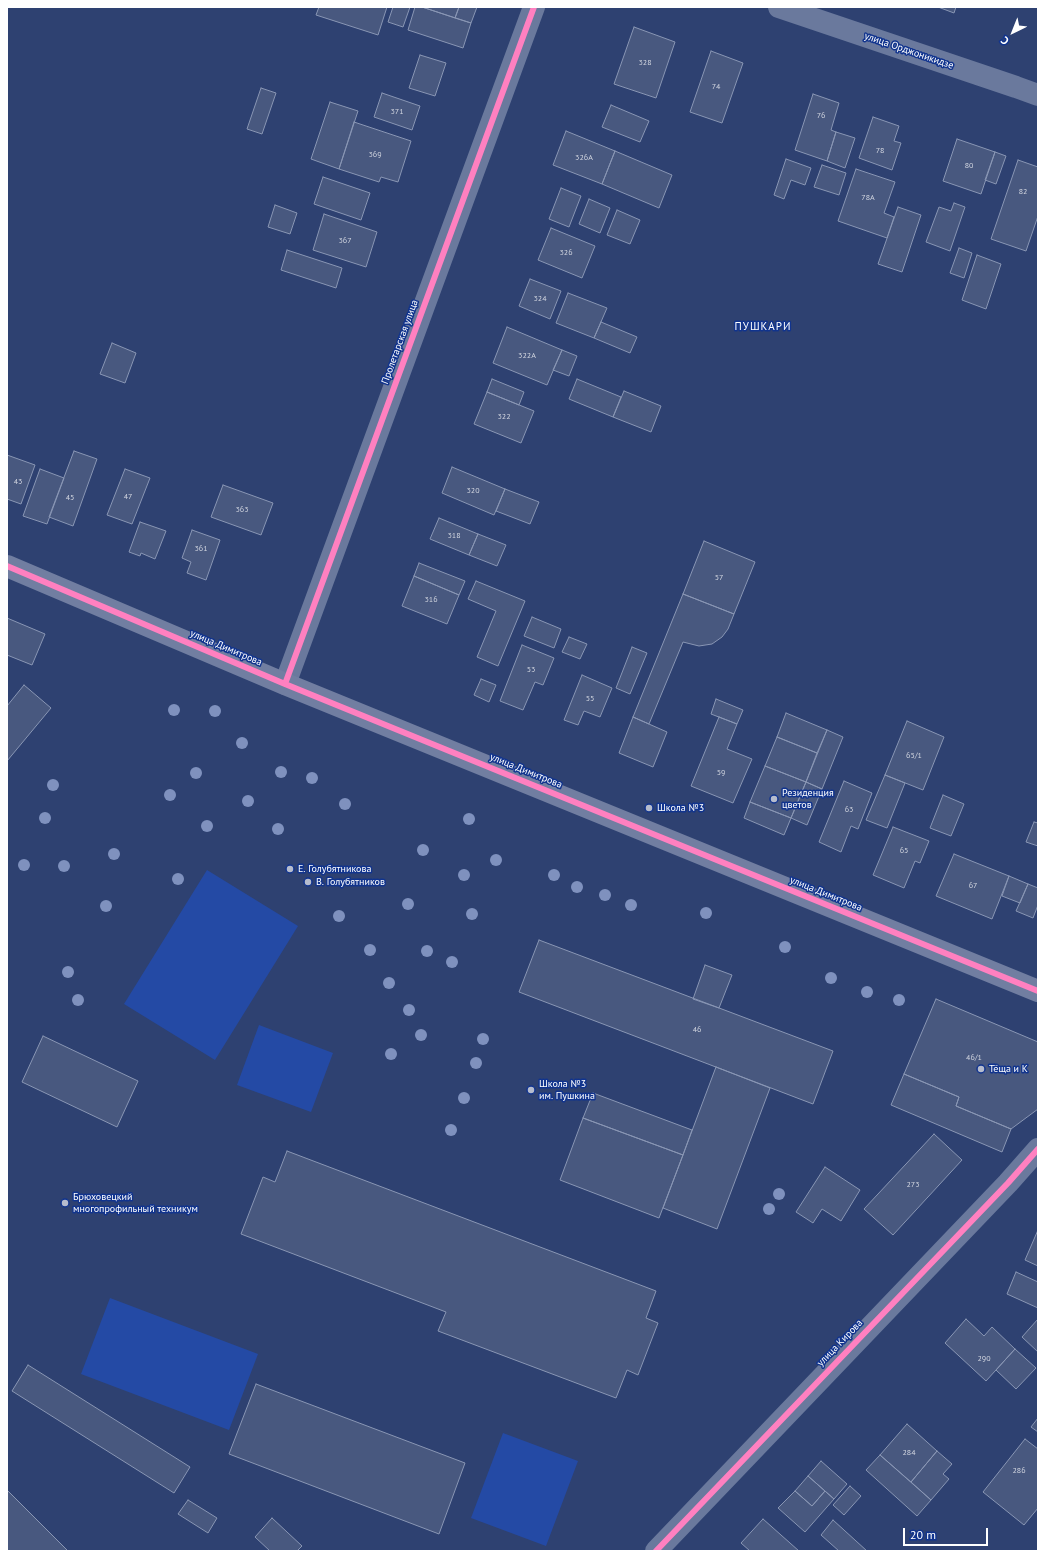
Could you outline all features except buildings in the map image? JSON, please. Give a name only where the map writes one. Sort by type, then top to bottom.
[{"type":"street","name":"Пролетарская улица","points":[[285,684],[534,7]]},
{"type":"street","name":"улица Орджоникидзе","points":[[779,7],[1016,87],[1038,96]]},
{"type":"street","name":"улица Димитрова","points":[[7,566],[285,684],[1038,991]]},
{"type":"street","name":"улица Кирова","points":[[656,1551],[1002,1189],[1038,1149]]},
{"type":"shaded area","points":[[207,870],[298,926],[215,1060],[124,1004]]},
{"type":"shaded area","points":[[259,1025],[333,1053],[311,1112],[237,1085]]},
{"type":"shaded area","points":[[110,1298],[258,1354],[229,1430],[81,1374]]},
{"type":"shaded area","points":[[503,1433],[578,1461],[546,1546],[471,1518]]},
{"type":"cycle path","points":[[285,684],[534,7]]},
{"type":"cycle path","points":[[7,566],[285,684],[1038,991]]},
{"type":"cycle path","points":[[656,1551],[1008,1183],[1038,1149]]},
{"type":"place","name":"Резиденция цветов","points":[[774,799]]},
{"type":"place","name":"Школа №3","points":[[649,808]]},
{"type":"place","name":"Е. Голубятникова","points":[[290,869]]},
{"type":"place","name":"В. Голубятников","points":[[308,882]]},
{"type":"place","name":"Тёща и К","points":[[981,1069]]},
{"type":"place","name":"Школа №3 им. Пушкина","points":[[531,1090]]},
{"type":"place","name":"Брюховецкий многопрофильный техникум","points":[[65,1203]]},
{"type":"district","name":"ПУШКАРИ","points":[[763,327]]}]
